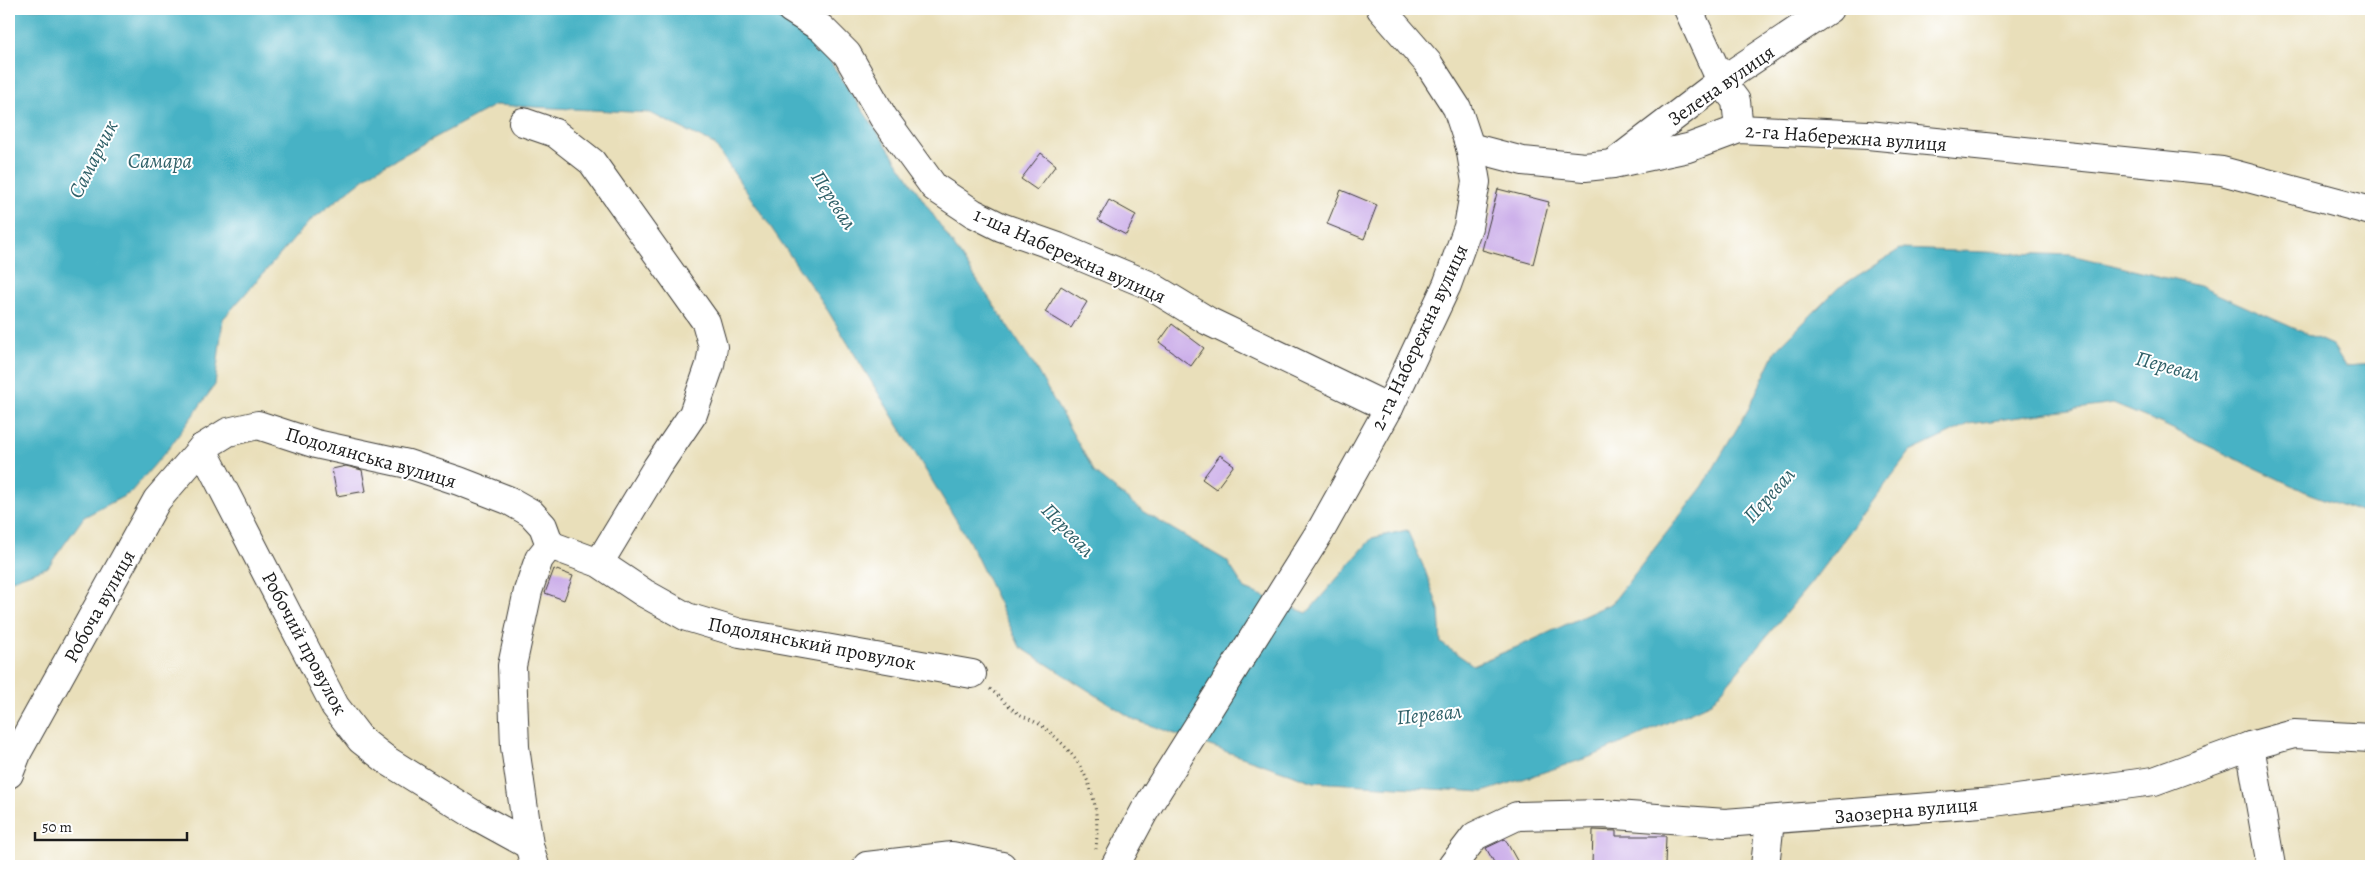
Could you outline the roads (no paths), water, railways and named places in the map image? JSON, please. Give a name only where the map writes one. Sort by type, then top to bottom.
[{"type":"street","name":"1-ша Набережна вулиця","points":[[791,9],[821,28],[847,54],[883,117],[934,187],[973,213],[1001,227],[1058,247],[1149,286],[1208,322],[1389,408]]},
{"type":"street","points":[[1381,9],[1428,63],[1457,108],[1470,146]]},
{"type":"street","points":[[1688,9],[1722,81],[1736,101],[1738,129]]},
{"type":"street","name":"Зелена вулиця","points":[[1613,164],[1722,81],[1829,9]]},
{"type":"street","points":[[523,122],[555,134],[592,162],[706,322],[712,347],[710,365],[693,414],[599,563]]},
{"type":"street","name":"2-га Набережна вулиця","points":[[1106,860],[1144,812],[1321,530],[1389,408],[1447,285],[1468,227],[1476,182],[1470,146],[1523,161],[1585,167],[1613,164],[1688,148],[1738,129],[1868,135],[2222,170],[2371,211]]},
{"type":"street","name":"Подолянська вулиця","points":[[202,448],[228,432],[258,425],[316,444],[408,464],[508,500],[532,513],[543,526],[550,545]]},
{"type":"street","name":"Робоча вулиця","points":[[9,774],[18,751],[157,500],[202,448]]},
{"type":"street","name":"Робочий провулок","points":[[202,448],[335,706],[361,740],[532,856]]},
{"type":"street","points":[[532,856],[515,747],[512,666],[528,591],[539,558],[550,545]]},
{"type":"street","name":"Подолянський провулок","points":[[550,545],[599,563],[644,593],[686,616],[740,633],[972,674]]},
{"type":"street","name":"Заозерна вулиця","points":[[1452,866],[1474,836],[1517,816],[1602,814],[1725,824],[1994,802],[2154,781],[2250,746],[2294,734],[2371,738]]},
{"type":"street","points":[[2250,746],[2271,866]]},
{"type":"street","points":[[1765,866],[1770,821]]},
{"type":"street","points":[[867,866],[952,856],[1002,866]]},
{"type":"water","name":"Самара","points":[[9,9],[773,9],[829,60],[1034,365],[1095,473],[1142,511],[1227,561],[1245,589],[1307,613],[1372,538],[1407,530],[1425,570],[1439,610],[1441,643],[1473,665],[1524,644],[1612,603],[1703,486],[1749,408],[1776,350],[1838,288],[1900,249],[2071,255],[2199,286],[2332,345],[2345,366],[2371,364],[2371,516],[2310,494],[2162,424],[2113,404],[1969,424],[1910,452],[1811,583],[1711,703],[1593,756],[1483,792],[1314,782],[1135,720],[1020,647],[969,541],[828,311],[714,144],[650,113],[495,105],[374,171],[309,222],[223,319],[215,385],[169,448],[130,493],[84,517],[48,567],[9,581]]},
{"type":"water label","name":"Самарчик","points":[[93,159]]},
{"type":"water label","name":"Перевал","points":[[834,200]]},
{"type":"water label","name":"Перевал","points":[[2168,366]]},
{"type":"water label","name":"Перевал","points":[[1769,495]]},
{"type":"water label","name":"Перевал","points":[[1068,530]]},
{"type":"water label","name":"Перевал","points":[[1429,714]]}]
